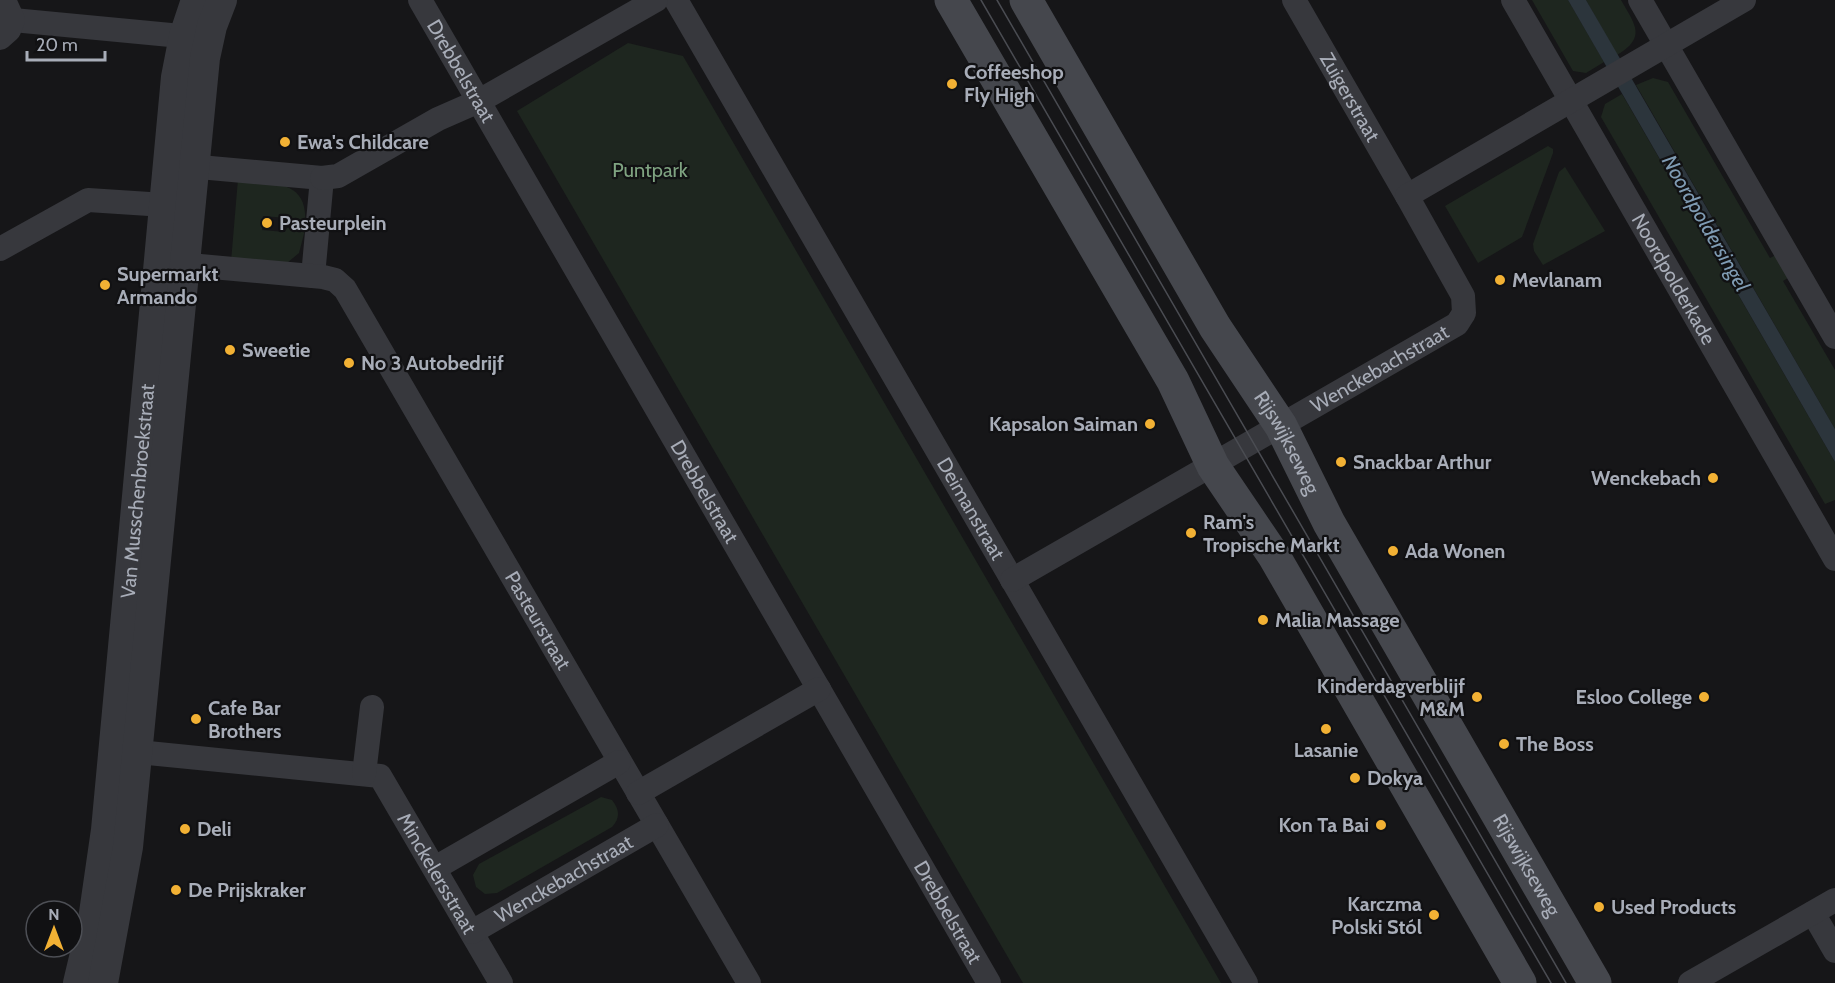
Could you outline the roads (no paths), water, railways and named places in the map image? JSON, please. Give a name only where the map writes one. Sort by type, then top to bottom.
[{"type":"main road","points":[[951,0],[1173,381],[1213,466],[1274,556],[1520,983]]},
{"type":"main road","name":"Rijswijkseweg","points":[[1026,0],[1215,327],[1281,426],[1329,523],[1595,983]]},
{"type":"street","name":"Van Musschenbroekstraat","points":[[196,0],[196,38]]},
{"type":"street","name":"Van Musschenbroekstraat","points":[[78,983],[95,910],[106,830],[172,264],[181,166],[176,77],[196,38],[222,0]]},
{"type":"street","name":"Drebbelstraat","points":[[420,0],[989,983]]},
{"type":"street","points":[[181,166],[322,178],[338,176],[438,119],[479,101],[656,0]]},
{"type":"street","name":"Deimanstraat","points":[[676,0],[1246,983]]},
{"type":"street","name":"Zuigerstraat","points":[[1294,0],[1407,196]]},
{"type":"street","name":"Noordpolderkade","points":[[1513,0],[1835,559]]},
{"type":"street","points":[[1640,0],[1835,337]]},
{"type":"street","points":[[1407,196],[1744,0]]},
{"type":"street","points":[[6,19],[196,38]]},
{"type":"street","points":[[172,264],[313,276],[322,178]]},
{"type":"street","name":"Wenckebachstraat","points":[[1012,580],[1457,324],[1464,316],[1465,304],[1459,286],[1407,196]]},
{"type":"street","points":[[0,249],[85,201],[98,199],[178,206]]},
{"type":"street","name":"Van Musschenbroekstraat","points":[[103,983],[126,862],[152,753],[172,264]]},
{"type":"street","name":"Pasteurstraat","points":[[313,276],[335,280],[352,298],[749,983]]},
{"type":"street","points":[[638,793],[819,689]]},
{"type":"street","points":[[364,774],[372,707]]},
{"type":"street","name":"Minckelersstraat","points":[[152,753],[380,776],[501,983]]},
{"type":"street","points":[[435,868],[619,762]]},
{"type":"street","name":"Wenckebachstraat","points":[[472,932],[657,825]]},
{"type":"street","points":[[1690,983],[1835,900]]},
{"type":"street","points":[[1813,913],[1835,951]]},
{"type":"water","name":"Noordpoldersingel","points":[[1568,0],[1586,0],[1835,429],[1835,462]]},
{"type":"tram line","points":[[981,0],[1551,983]]},
{"type":"tram line","points":[[997,0],[1566,983]]},
{"type":"place","name":"Coffeeshop Fly High","points":[[952,84]]},
{"type":"place","name":"Ewa's Childcare","points":[[285,142]]},
{"type":"place","name":"Pasteurplein","points":[[267,223]]},
{"type":"place","name":"Mevlanam","points":[[1500,280]]},
{"type":"place","name":"Supermarkt Armando","points":[[105,285]]},
{"type":"place","name":"Sweetie","points":[[230,350]]},
{"type":"place","name":"No 3 Autobedrijf","points":[[349,363]]},
{"type":"place","name":"Kapsalon Saiman","points":[[1150,424]]},
{"type":"place","name":"Snackbar Arthur","points":[[1341,462]]},
{"type":"place","name":"Wenckebach","points":[[1713,478]]},
{"type":"place","name":"Ram's Tropische Markt","points":[[1191,533]]},
{"type":"place","name":"Ada Wonen","points":[[1393,551]]},
{"type":"place","name":"Malia Massage","points":[[1263,620]]},
{"type":"place","name":"Kinderdagverblijf M&M","points":[[1477,697]]},
{"type":"place","name":"Esloo College","points":[[1704,697]]},
{"type":"place","name":"Cafe Bar Brothers","points":[[196,719]]},
{"type":"place","name":"Lasanie","points":[[1326,729]]},
{"type":"place","name":"The Boss","points":[[1504,744]]},
{"type":"place","name":"Dokya","points":[[1355,778]]},
{"type":"place","name":"Kon Ta Bai","points":[[1381,825]]},
{"type":"place","name":"Deli","points":[[185,829]]},
{"type":"place","name":"De Prijskraker","points":[[176,890]]},
{"type":"place","name":"Used Products","points":[[1599,907]]},
{"type":"place","name":"Karczma Polski Stól","points":[[1434,915]]},
{"type":"park label","name":"Puntpark","points":[[650,170]]}]
